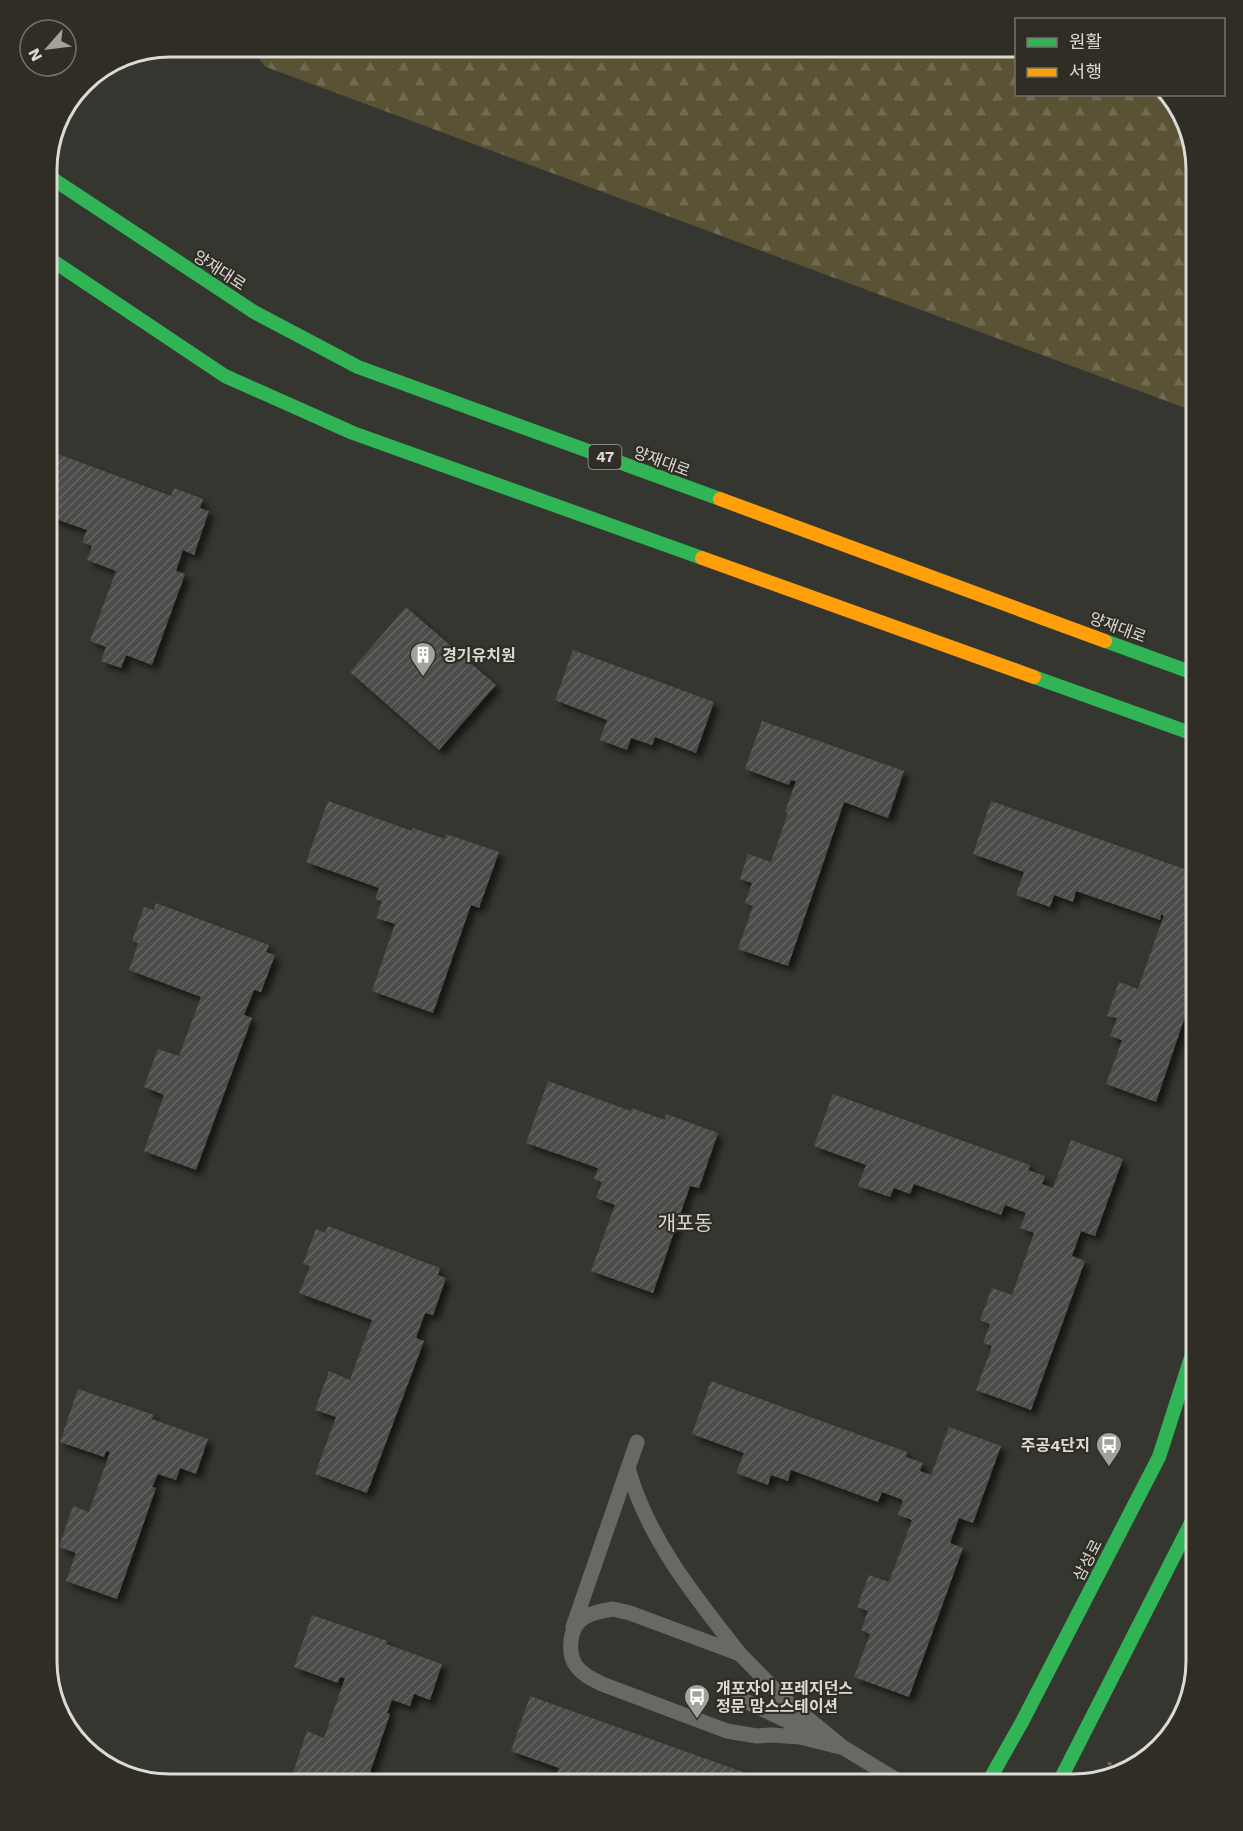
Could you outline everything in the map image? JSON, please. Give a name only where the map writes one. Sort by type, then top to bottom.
[{"type":"main road","name":"양재대로","points":[[57,182],[254,312],[358,367],[1186,670]]},
{"type":"main road","points":[[57,264],[225,376],[353,433],[1186,731]]},
{"type":"main road","name":"삼성로","points":[[993,1774],[1022,1722],[1159,1457],[1186,1375]]},
{"type":"main road","points":[[1064,1774],[1186,1535]]},
{"type":"lane","points":[[637,1442],[572,1630],[570,1648],[575,1664],[587,1677],[602,1684],[727,1731],[757,1736],[800,1737],[844,1749]]},
{"type":"lane","points":[[628,1468],[634,1492],[650,1525],[706,1611],[740,1654],[785,1700],[844,1749]]},
{"type":"lane","points":[[572,1630],[583,1618],[613,1609],[630,1613],[740,1654]]},
{"type":"lane","points":[[739,1698],[844,1749],[886,1774]]},
{"type":"green space","points":[[258,57],[1015,57],[1015,96],[1158,96],[1171,113],[1185,155],[1186,408],[266,67]]},
{"type":"building","points":[[57,454],[171,496],[174,488],[203,499],[200,508],[209,511],[194,555],[183,550],[176,571],[185,574],[152,665],[126,655],[121,668],[101,661],[106,647],[90,641],[116,571],[87,560],[92,546],[82,542],[87,530],[57,520]]},
{"type":"building","name":"경기유치원","points":[[406,607],[496,685],[439,750],[350,672]]},
{"type":"building","points":[[573,650],[714,702],[696,753],[655,737],[652,745],[631,738],[627,750],[600,740],[607,720],[555,700]]},
{"type":"building","points":[[762,721],[904,771],[888,818],[844,802],[788,966],[738,949],[753,906],[745,903],[752,883],[740,879],[748,854],[771,862],[796,781],[791,780],[789,785],[745,769]]},
{"type":"building","points":[[328,801],[412,831],[413,828],[445,839],[446,834],[499,852],[479,908],[471,905],[433,1013],[372,991],[395,924],[376,918],[382,901],[375,899],[379,888],[306,862]]},
{"type":"building","points":[[991,801],[1186,869],[1186,1014],[1156,1102],[1106,1084],[1122,1040],[1110,1036],[1117,1018],[1107,1016],[1119,982],[1138,989],[1164,915],[1161,915],[1160,920],[1076,891],[1073,902],[1054,895],[1050,907],[1016,895],[1024,872],[973,854]]},
{"type":"building","points":[[156,903],[269,945],[266,952],[275,955],[261,992],[254,990],[244,1015],[252,1018],[196,1170],[144,1151],[164,1095],[144,1087],[158,1049],[179,1056],[201,997],[129,970],[138,943],[132,941],[144,907],[154,910]]},
{"type":"building","points":[[548,1081],[631,1111],[632,1108],[665,1120],[666,1114],[718,1133],[699,1188],[690,1186],[653,1293],[591,1271],[615,1205],[596,1198],[602,1182],[594,1179],[598,1168],[526,1143]]},
{"type":"building","points":[[833,1094],[1030,1165],[1028,1170],[1045,1176],[1042,1184],[1053,1188],[1071,1140],[1123,1159],[1095,1236],[1081,1231],[1072,1256],[1085,1261],[1031,1410],[976,1390],[992,1346],[983,1343],[990,1324],[980,1320],[992,1288],[1012,1295],[1034,1233],[1020,1228],[1026,1213],[1005,1205],[1001,1215],[914,1184],[910,1194],[894,1188],[890,1197],[858,1186],[866,1165],[814,1146]]},
{"type":"building","points":[[328,1226],[440,1268],[438,1275],[446,1278],[433,1315],[425,1313],[416,1338],[424,1341],[367,1493],[315,1474],[336,1417],[315,1410],[329,1371],[350,1380],[372,1320],[299,1293],[310,1266],[303,1264],[316,1229],[325,1233]]},
{"type":"building","points":[[711,1381],[907,1452],[906,1457],[923,1463],[920,1471],[931,1475],[949,1427],[1001,1446],[973,1523],[959,1518],[950,1543],[963,1548],[909,1697],[854,1677],[870,1634],[861,1630],[868,1611],[857,1607],[869,1575],[889,1582],[912,1520],[898,1515],[903,1500],[882,1492],[878,1502],[791,1470],[788,1481],[771,1475],[768,1485],[736,1473],[744,1453],[692,1434]]},
{"type":"building","points":[[78,1389],[154,1415],[152,1419],[208,1439],[196,1474],[180,1468],[176,1480],[158,1474],[152,1487],[156,1488],[117,1599],[66,1581],[76,1553],[59,1547],[73,1506],[89,1512],[110,1452],[106,1451],[104,1457],[60,1442]]},
{"type":"building","points":[[312,1615],[387,1641],[386,1644],[442,1664],[430,1700],[414,1694],[410,1706],[392,1700],[387,1713],[390,1714],[369,1774],[293,1773],[307,1731],[324,1738],[345,1678],[340,1677],[338,1683],[294,1667]]},
{"type":"building","points":[[530,1696],[749,1774],[557,1774],[559,1768],[511,1751]]},
{"type":"traffic: fast","points":[[57,182],[254,312],[358,367],[720,499]]},
{"type":"traffic: fast","points":[[57,264],[225,376],[353,433],[702,558]]},
{"type":"traffic: fast","points":[[1105,641],[1186,670]]},
{"type":"traffic: fast","points":[[1034,677],[1186,731]]},
{"type":"traffic: fast","points":[[993,1774],[1022,1722],[1159,1457],[1186,1373]]},
{"type":"traffic: fast","points":[[1063,1774],[1186,1533]]},
{"type":"traffic: slow","points":[[720,499],[1105,641]]},
{"type":"traffic: slow","points":[[702,558],[1034,677]]},
{"type":"place","name":"경기유치원","points":[[423,678]]},
{"type":"place","name":"주공4단지","points":[[1109,1468]]},
{"type":"place","name":"개포자이 프레지던스 정문 맘스스테이션","points":[[697,1720]]},
{"type":"district","name":"개포동","points":[[685,1223]]}]
